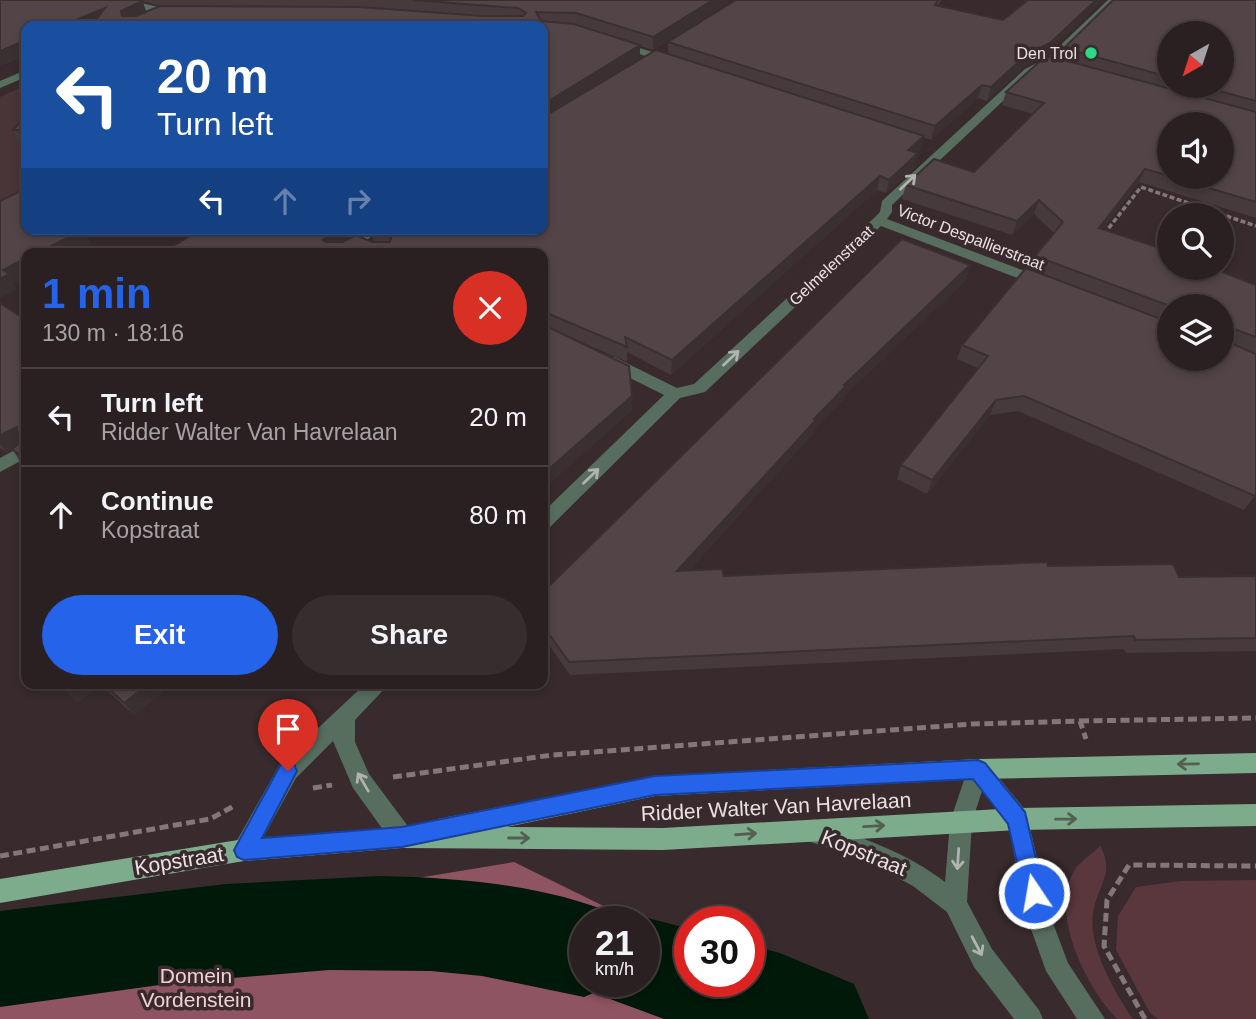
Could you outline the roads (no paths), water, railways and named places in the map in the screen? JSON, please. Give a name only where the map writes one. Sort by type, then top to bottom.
[{"type":"main road","name":"Ridder Walter Van Havrelaan","points":[[402,837],[655,786],[978,769],[1256,763]]},
{"type":"main road","name":"Ridder Walter Van Havrelaan","points":[[402,837],[663,839],[1018,819],[1256,815]]},
{"type":"main road","name":"Kopstraat","points":[[0,891],[244,850],[402,837]]},
{"type":"street","points":[[118,0],[163,13],[190,12]]},
{"type":"street","name":"Gelmelenstraat","points":[[548,518],[675,394],[699,387],[878,221],[886,212],[886,204],[936,148],[1029,71],[1051,60],[1113,0]]},
{"type":"street","points":[[145,21],[163,13]]},
{"type":"street","points":[[610,42],[682,65]]},
{"type":"street","points":[[645,64],[667,50]]},
{"type":"street","points":[[1051,60],[1064,68]]},
{"type":"street","points":[[0,85],[21,75]]},
{"type":"street","name":"Victor Despallierstraat","points":[[878,221],[1060,289]]},
{"type":"street","points":[[346,248],[366,235]]},
{"type":"street","points":[[358,240],[375,248]]},
{"type":"street","points":[[591,353],[675,394]]},
{"type":"street","points":[[0,466],[21,453]]},
{"type":"street","points":[[244,850],[288,771],[374,689]]},
{"type":"street","points":[[345,718],[344,742],[361,781],[402,837]]},
{"type":"street","points":[[978,769],[1018,819],[1039,918],[1058,971],[1092,1019]]},
{"type":"street","points":[[955,904],[961,822],[978,769]]},
{"type":"street","name":"Kopstraat","points":[[806,830],[874,852],[921,878],[955,904],[983,958],[1030,1019]]},
{"type":"waterway","points":[[0,959],[174,936],[329,924],[431,924],[482,929],[569,945]]},
{"type":"waterway","points":[[660,970],[674,973]]},
{"type":"waterway","points":[[761,997],[819,1019]]},
{"type":"place","name":"Den Trol","points":[[1091,53]]},
{"type":"park label","name":"Domein Vordenstein","points":[[196,988]]}]
